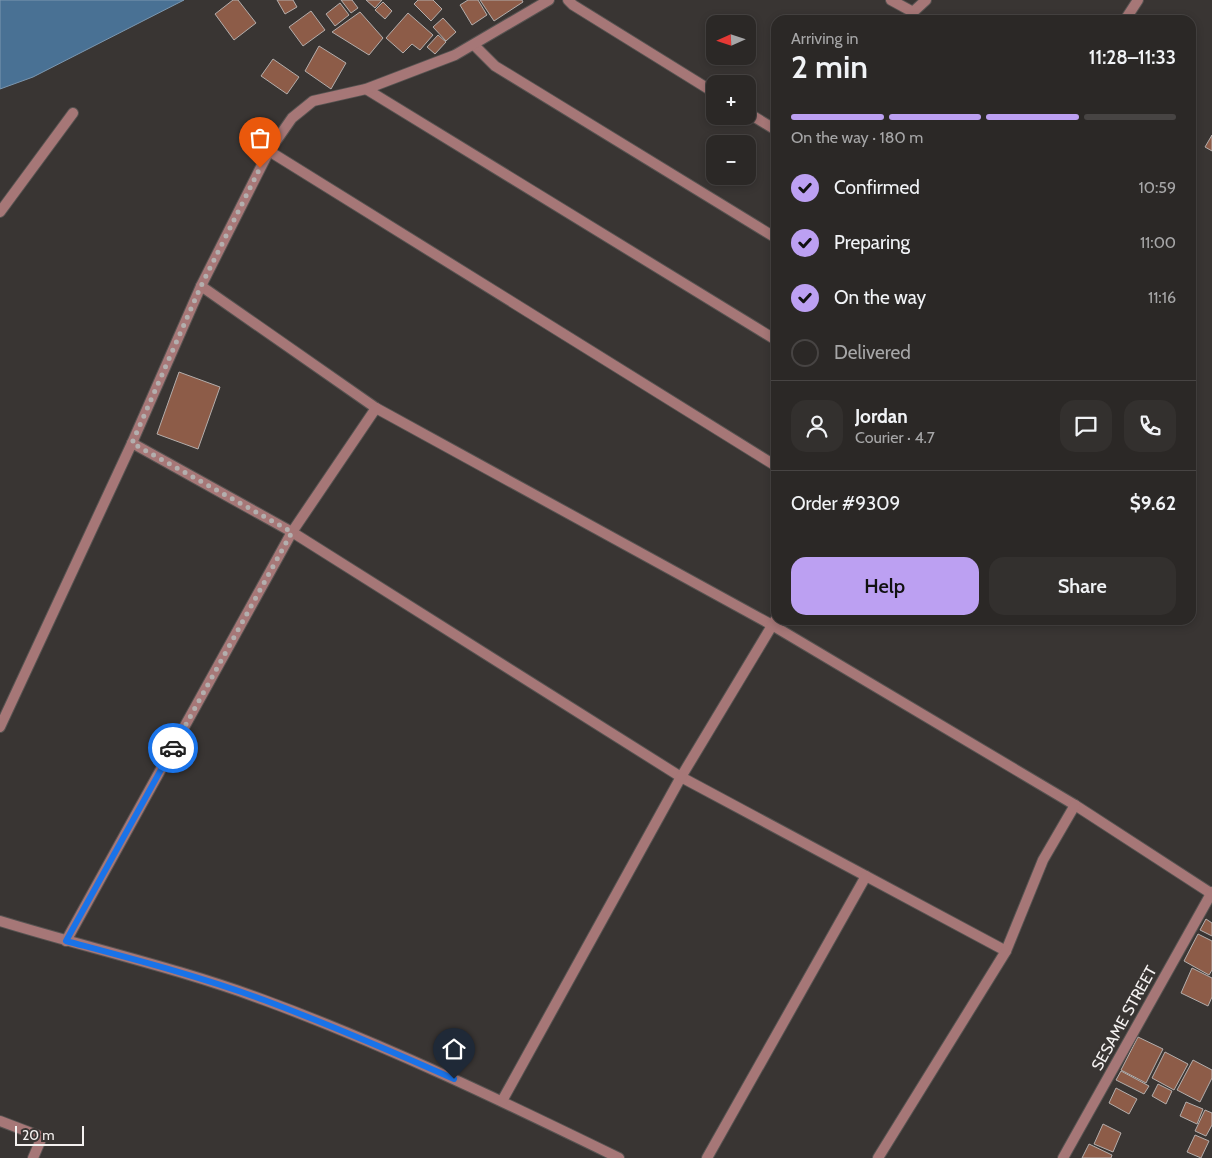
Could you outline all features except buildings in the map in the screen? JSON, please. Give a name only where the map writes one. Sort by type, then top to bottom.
[{"type":"street","points":[[2,721],[132,443],[201,286],[269,151],[292,118],[313,101],[366,89],[455,55],[549,0]]},
{"type":"street","points":[[568,0],[573,5],[706,87]]},
{"type":"street","points":[[891,0],[910,15]]},
{"type":"street","points":[[912,15],[926,0]]},
{"type":"street","points":[[1128,15],[1138,0]]},
{"type":"street","points":[[474,44],[495,66],[771,235]]},
{"type":"street","points":[[366,89],[771,337]]},
{"type":"street","points":[[0,212],[73,113]]},
{"type":"street","points":[[756,117],[771,127]]},
{"type":"street","points":[[269,151],[771,463]]},
{"type":"street","points":[[201,286],[376,408],[771,620]]},
{"type":"street","points":[[66,941],[292,532],[376,408]]},
{"type":"street","points":[[132,443],[292,532],[681,777],[1006,951]]},
{"type":"street","points":[[502,1100],[681,777],[772,625]]},
{"type":"street","points":[[779,625],[1075,805],[1212,894]]},
{"type":"street","points":[[878,1158],[1006,951],[1043,860],[1075,805]]},
{"type":"street","points":[[706,1158],[866,876]]},
{"type":"street","name":"SESAME STREET","points":[[1063,1158],[1212,894]]},
{"type":"street","points":[[0,921],[174,970],[263,1000],[373,1043],[502,1100],[619,1158]]},
{"type":"street","points":[[0,1121],[42,1137],[33,1158]]},
{"type":"water","points":[[0,0],[184,0],[33,77],[0,89]]},
{"type":"way so far","points":[[173,748],[292,532],[132,443],[201,286],[260,168]]},
{"type":"route","points":[[173,748],[66,941],[174,970],[263,1000],[373,1043],[454,1079]]}]
